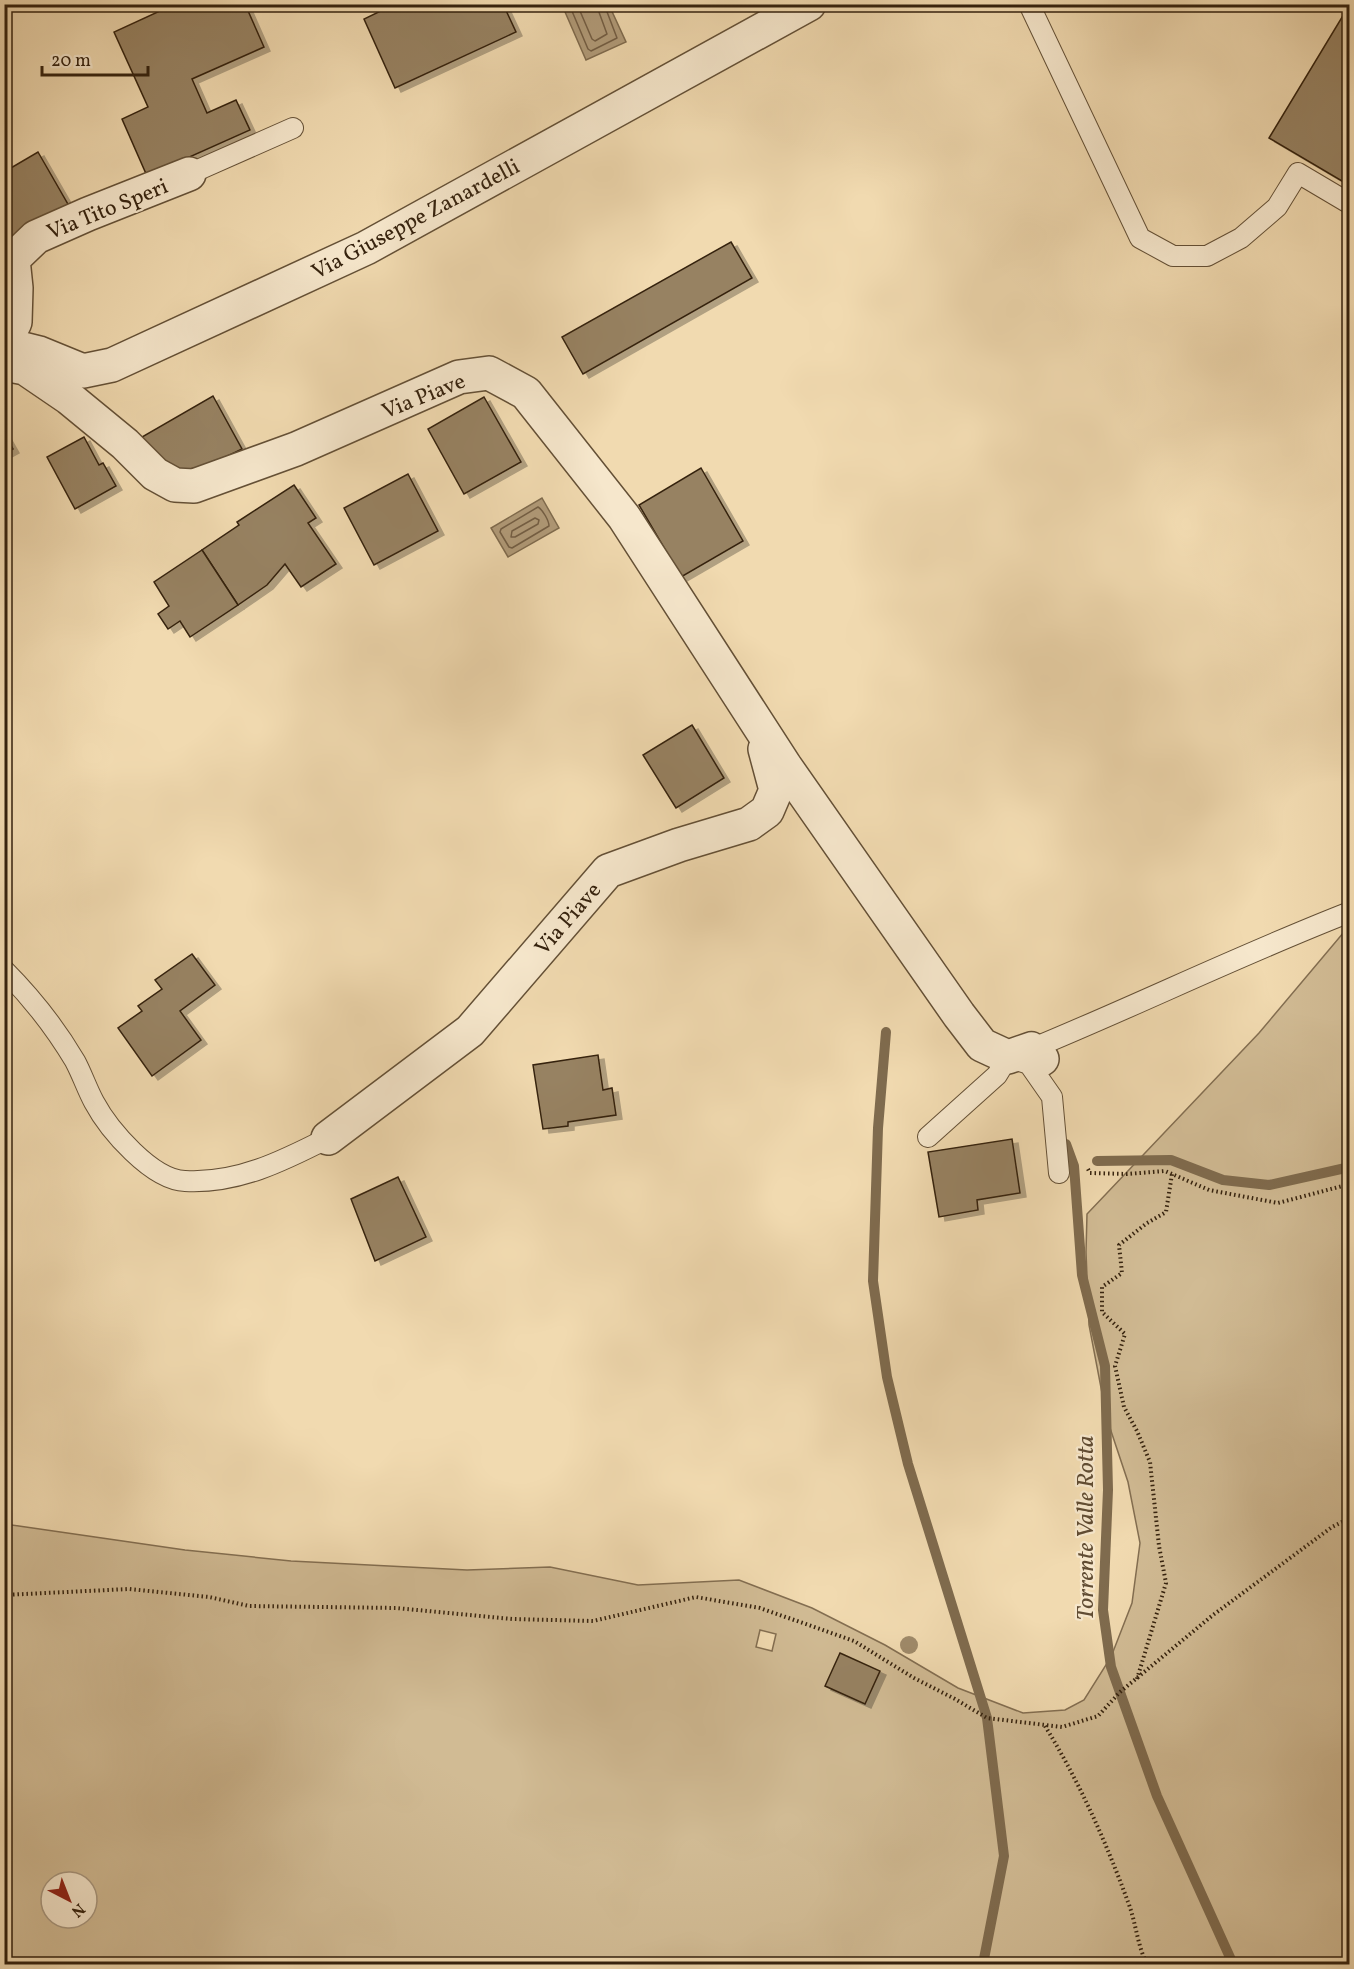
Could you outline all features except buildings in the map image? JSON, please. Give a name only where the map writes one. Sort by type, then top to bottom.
[{"type":"street","name":"Via Giuseppe Zanardelli","points":[[4,350],[19,348],[39,353],[83,371],[112,365],[366,248],[809,4]]},
{"type":"street","name":"Via Tito Speri","points":[[4,344],[15,322],[16,288],[12,258],[36,237],[189,174]]},
{"type":"street","name":"Via Piave","points":[[4,364],[25,368],[69,398],[125,444],[155,474],[176,485],[194,486],[296,449],[459,377],[489,373],[526,393],[624,517],[758,721],[790,774],[959,1015],[982,1045],[1027,1055]]},
{"type":"street","name":"Via Piave","points":[[328,1138],[470,1031],[608,871],[679,845],[749,824],[767,811],[776,790],[758,721]]},
{"type":"lane","points":[[1029,4],[1140,238],[1173,256],[1207,256],[1241,238],[1277,207],[1298,173],[1347,202]]},
{"type":"lane","points":[[189,174],[293,128]]},
{"type":"lane","points":[[928,1137],[997,1075],[1027,1055],[1282,939],[1350,912]]},
{"type":"lane","points":[[4,970],[28,994],[75,1060],[94,1102],[109,1125],[156,1171],[167,1177],[183,1181],[212,1180],[244,1175],[282,1162],[328,1138]]},
{"type":"lane","points":[[1027,1055],[1029,1064],[1052,1096],[1059,1173]]},
{"type":"path","points":[[1085,1164],[1090,1173],[1127,1174],[1165,1171],[1209,1190],[1278,1203],[1350,1184]]},
{"type":"path","points":[[1136,1680],[1166,1583],[1159,1546],[1150,1462],[1124,1407],[1115,1366],[1125,1334],[1102,1312],[1102,1287],[1122,1273],[1119,1245],[1147,1223],[1166,1212],[1172,1174]]},
{"type":"path","points":[[4,1595],[129,1589],[209,1598],[249,1606],[396,1608],[512,1620],[593,1621],[696,1597],[760,1608],[854,1641],[914,1678],[987,1718],[1062,1727],[1098,1716],[1120,1692],[1222,1609],[1332,1527],[1350,1518]]},
{"type":"path","points":[[1045,1725],[1064,1756],[1129,1904],[1147,1965]]},
{"type":"shaded area","points":[[1349,926],[1349,1964],[5,1964],[5,1524],[185,1550],[291,1561],[467,1570],[550,1567],[638,1585],[739,1580],[812,1608],[885,1645],[958,1688],[1023,1713],[1065,1710],[1084,1700],[1111,1657],[1132,1603],[1140,1543],[1128,1482],[1107,1419],[1089,1325],[1087,1214],[1259,1033]],"holes":[[[760,1630],[776,1634],[772,1651],[756,1647]]]},
{"type":"water","points":[[562,5],[609,5],[626,42],[586,60]]},
{"type":"water","points":[[542,498],[559,528],[508,557],[491,528]]},
{"type":"waterway","points":[[886,1032],[878,1128],[873,1281],[887,1377],[908,1464],[987,1718],[1004,1856],[983,1964]]},
{"type":"waterway","name":"Torrente Valle Rotta","points":[[1066,1144],[1074,1166],[1082,1275],[1105,1366],[1108,1490],[1103,1610],[1111,1667],[1157,1796],[1233,1964]]},
{"type":"waterway","points":[[1097,1161],[1171,1160],[1223,1180],[1269,1185],[1350,1167]]}]
